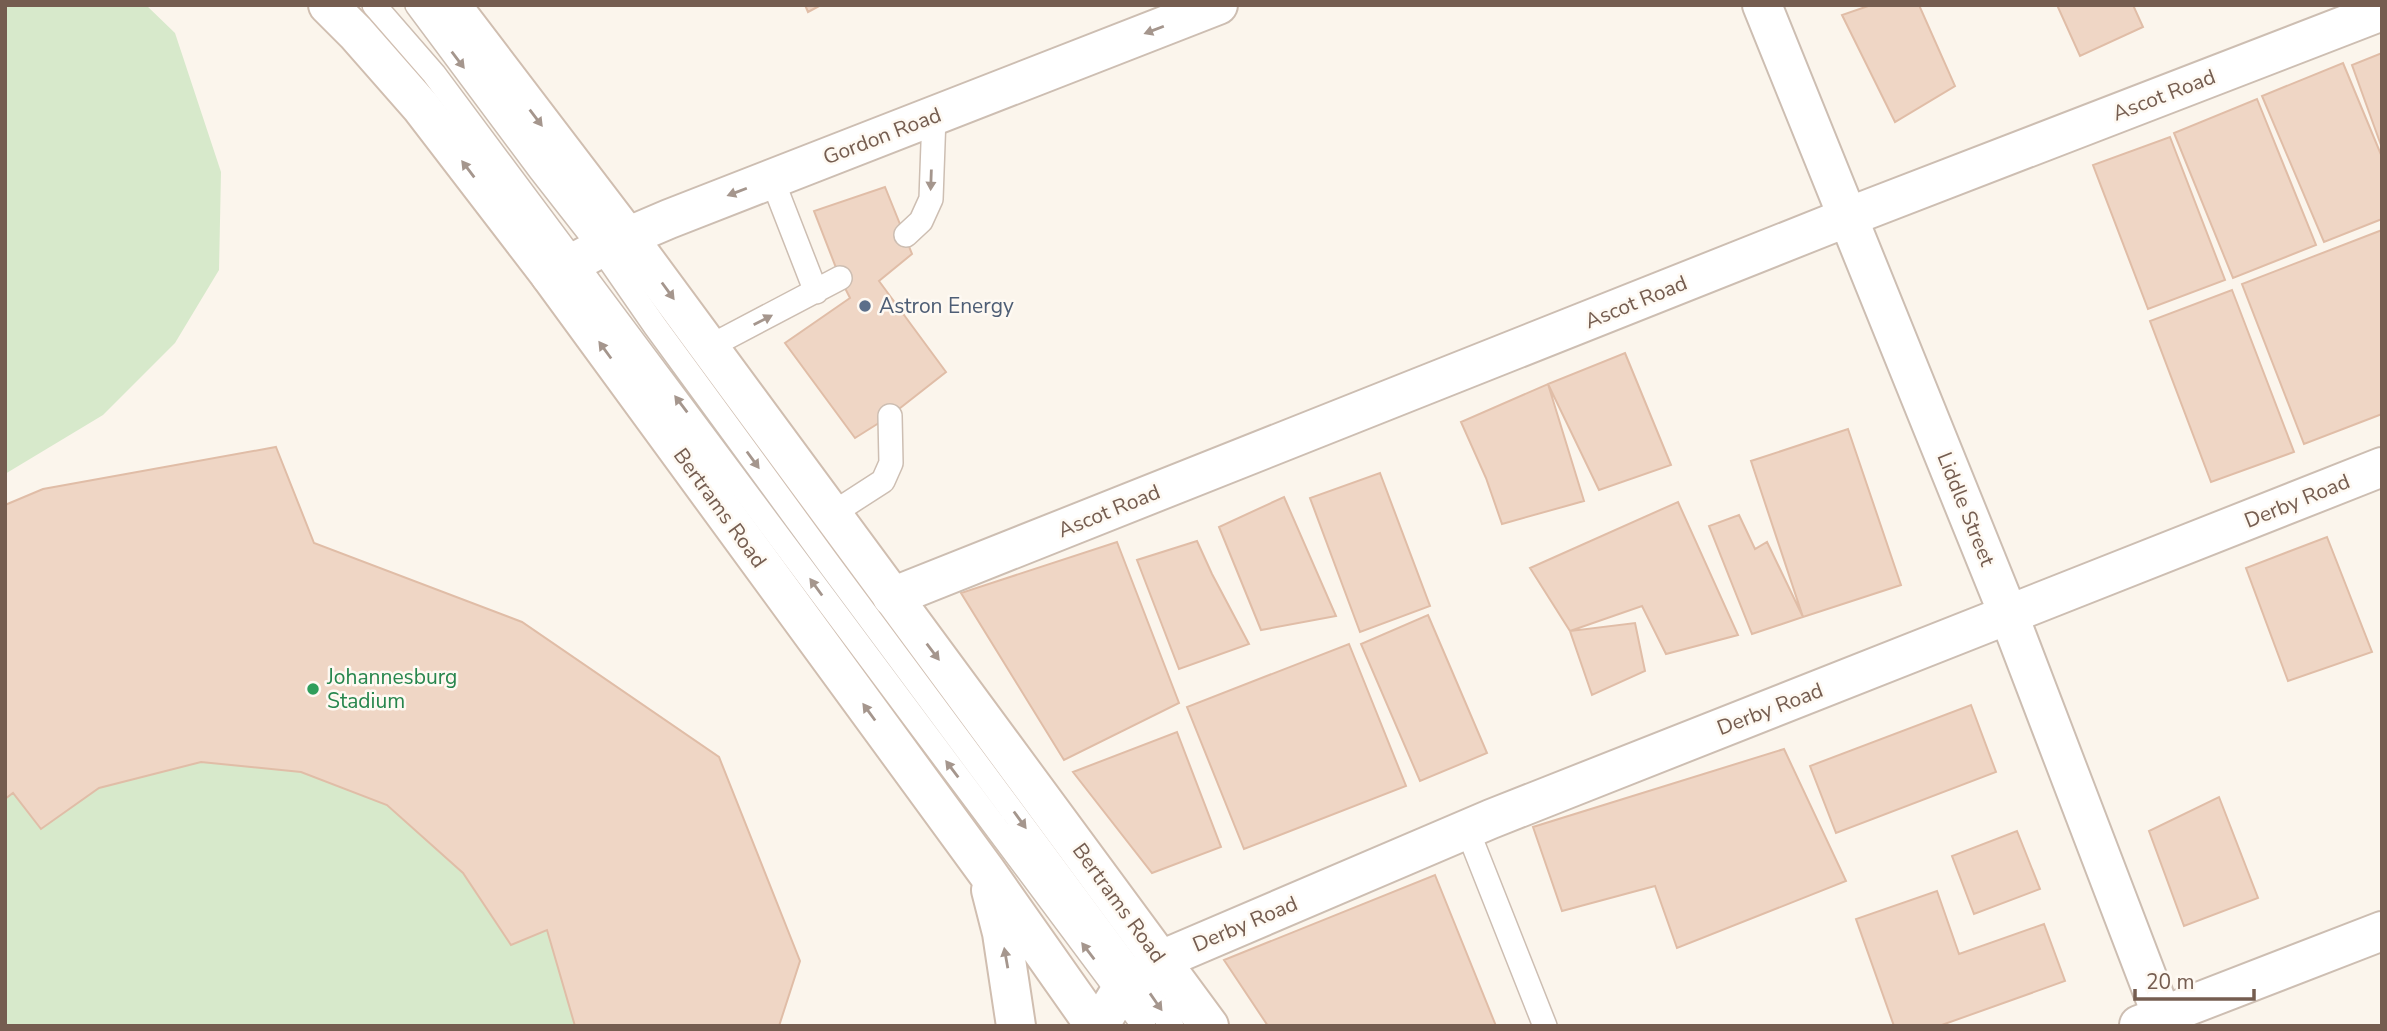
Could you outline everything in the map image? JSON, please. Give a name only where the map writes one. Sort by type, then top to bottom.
[{"type":"street","name":"Bertrams Road","points":[[328,5],[421,107],[588,255],[709,347],[892,597],[1139,977],[1209,1026]]},
{"type":"street","name":"Bertrams Road","points":[[451,5],[588,255],[986,871],[1097,1026]]},
{"type":"street","name":"Gordon Road","points":[[588,255],[772,179],[1218,5]]},
{"type":"street","name":"Liddle Street","points":[[1762,5],[2008,615],[2155,1023]]},
{"type":"street","name":"Ascot Road","points":[[892,597],[1848,218],[2382,10]]},
{"type":"street","name":"Derby Road","points":[[1139,977],[1467,829],[2382,467]]},
{"type":"street","points":[[986,871],[1002,933],[1016,1026]]},
{"type":"street","points":[[2155,1023],[2382,931]]},
{"type":"street","points":[[1097,1026],[1139,977]]},
{"type":"lane","points":[[374,5],[588,255],[655,326],[829,564],[1139,977],[1172,1026]]},
{"type":"lane","points":[[417,5],[540,170],[588,255],[1139,977],[1143,1026]]},
{"type":"lane","points":[[906,235],[921,221],[931,199],[934,116]]},
{"type":"lane","points":[[772,179],[816,292]]},
{"type":"lane","points":[[709,347],[840,278]]},
{"type":"lane","points":[[832,514],[883,481],[891,463],[890,415]]},
{"type":"lane","points":[[1467,829],[1545,1026]]},
{"type":"green space","points":[[5,5],[146,5],[175,33],[221,172],[219,270],[175,343],[103,415],[5,474]]},
{"type":"green space","name":"Johannesburg Stadium","points":[[276,447],[314,543],[522,622],[719,757],[800,961],[779,1026],[5,1026],[5,505],[43,489]]},
{"type":"building","points":[[805,5],[821,5],[808,12]]},
{"type":"building","points":[[1871,5],[1919,5],[1955,86],[1895,122],[1842,15]]},
{"type":"building","points":[[2057,5],[2133,5],[2143,27],[2080,56]]},
{"type":"building","points":[[2382,53],[2382,148],[2352,65]]},
{"type":"building","points":[[2343,63],[2382,157],[2382,219],[2324,242],[2262,96]]},
{"type":"building","points":[[2257,99],[2316,245],[2233,278],[2174,133]]},
{"type":"building","points":[[2170,137],[2225,280],[2148,309],[2093,165]]},
{"type":"building","points":[[885,187],[912,254],[879,281],[946,372],[890,416],[855,438],[785,343],[850,298],[814,211]]},
{"type":"building","points":[[2382,230],[2382,414],[2304,444],[2242,284]]},
{"type":"building","points":[[2232,290],[2294,452],[2211,482],[2150,321]]},
{"type":"building","points":[[1625,353],[1671,465],[1599,490],[1548,384]]},
{"type":"building","points":[[1548,384],[1584,501],[1502,524],[1486,478],[1461,422]]},
{"type":"building","points":[[1848,429],[1901,585],[1803,617],[1751,461]]},
{"type":"building","name":"Johannesburg Stadium","points":[[276,447],[314,543],[522,622],[719,757],[800,961],[779,1026],[575,1026],[547,930],[511,945],[463,873],[387,805],[301,772],[201,762],[99,788],[41,829],[13,793],[5,799],[5,505],[43,489]]},
{"type":"building","points":[[1380,473],[1430,606],[1360,632],[1310,498]]},
{"type":"building","points":[[1284,497],[1336,616],[1261,630],[1219,527]]},
{"type":"building","points":[[1678,502],[1738,635],[1666,654],[1642,606],[1570,631],[1530,568]]},
{"type":"building","points":[[1739,515],[1755,549],[1767,542],[1803,617],[1752,634],[1709,526]]},
{"type":"building","points":[[2327,537],[2372,652],[2288,681],[2246,568]]},
{"type":"building","points":[[1197,541],[1249,644],[1179,669],[1137,560]]},
{"type":"building","points":[[1117,542],[1179,703],[1064,760],[961,593]]},
{"type":"building","points":[[1428,615],[1487,753],[1420,781],[1361,644]]},
{"type":"building","points":[[1635,623],[1645,671],[1592,695],[1570,631]]},
{"type":"building","points":[[1349,644],[1406,786],[1244,849],[1187,707]]},
{"type":"building","points":[[1971,705],[1996,772],[1836,833],[1810,766]]},
{"type":"building","points":[[1177,732],[1221,847],[1152,873],[1073,772]]},
{"type":"building","points":[[1784,749],[1846,881],[1677,948],[1655,886],[1562,911],[1533,827]]},
{"type":"building","points":[[2219,797],[2258,898],[2184,926],[2149,831]]},
{"type":"building","points":[[2017,831],[2040,889],[1974,914],[1952,856]]},
{"type":"building","points":[[1435,875],[1496,1026],[1268,1026],[1224,960]]},
{"type":"building","points":[[1937,891],[1959,954],[2044,924],[2065,981],[1939,1026],[1894,1026],[1856,919]]},
{"type":"place","name":"Astron Energy","points":[[865,306]]},
{"type":"place","name":"Johannesburg Stadium","points":[[313,689]]}]
